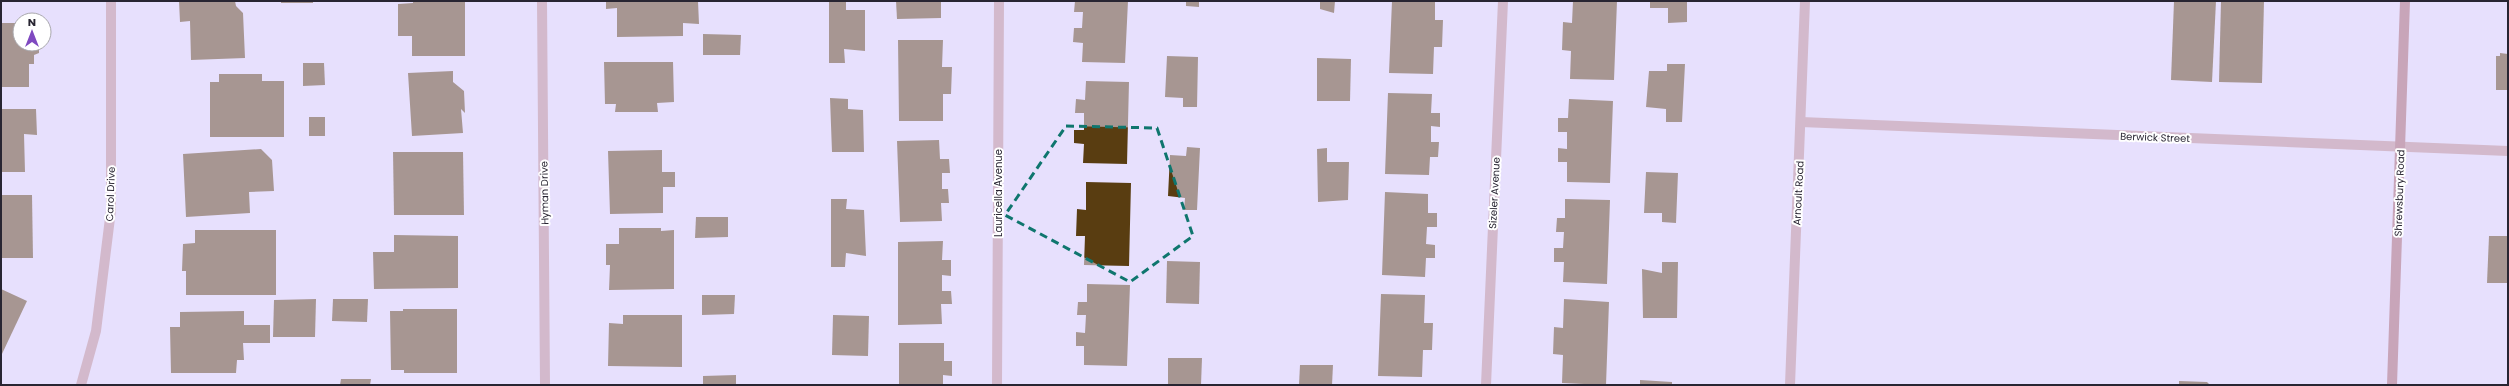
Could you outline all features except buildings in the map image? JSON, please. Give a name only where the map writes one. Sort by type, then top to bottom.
[{"type":"street","name":"Carol Drive","points":[[81,385],[96,331],[111,210],[111,1]]},
{"type":"street","name":"Hyman Drive","points":[[542,1],[545,385]]},
{"type":"street","name":"Lauricella Avenue","points":[[997,385],[999,1]]},
{"type":"street","name":"Sizeler Avenue","points":[[1486,385],[1503,1]]},
{"type":"street","name":"Arnoult Road","points":[[1790,385],[1805,1]]},
{"type":"street","name":"Shrewsbury Road","points":[[2392,385],[2405,1]]},
{"type":"street","name":"Berwick Street","points":[[1801,122],[2508,151]]},
{"type":"highlighted area","points":[[1066,126],[1157,128],[1193,236],[1130,282],[1005,215]]}]
